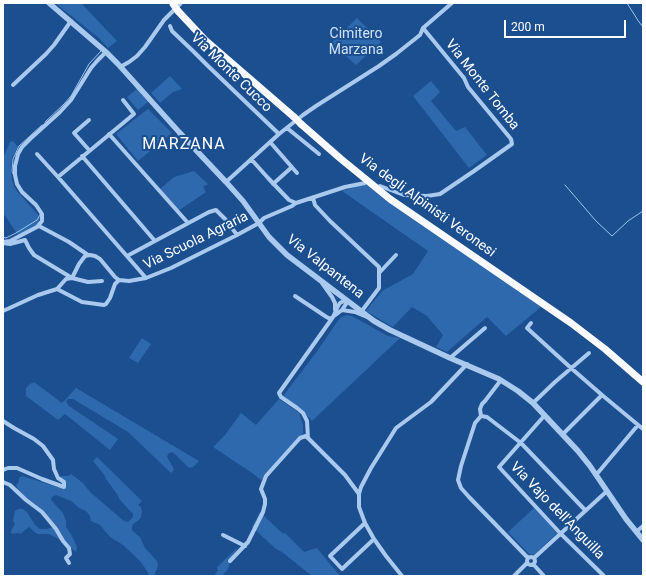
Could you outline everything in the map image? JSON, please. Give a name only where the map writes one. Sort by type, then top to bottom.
[{"type":"highway","name":"Via degli Alpinisti Veronesi","points":[[173,3],[178,11],[205,40],[352,168],[390,199],[571,323],[605,349],[643,382]]},
{"type":"street","name":"Via Valpantena","points":[[49,3],[120,66],[226,182],[269,237],[287,255],[374,321],[450,358],[467,364],[501,380],[533,403],[578,451],[626,519],[643,540]]},
{"type":"street","points":[[120,66],[137,56],[164,20],[181,3]]},
{"type":"street","points":[[226,182],[279,134],[316,106],[379,66],[420,35],[423,28],[452,3]]},
{"type":"street","points":[[12,85],[46,54],[71,22]]},
{"type":"street","name":"Via Monte Cucco","points":[[170,26],[172,31],[279,134]]},
{"type":"street","name":"Via Monte Tomba","points":[[380,186],[404,195],[427,196],[440,194],[512,144],[511,139],[468,87],[464,78],[423,28]]},
{"type":"street","points":[[3,243],[39,226],[42,221],[42,214],[36,205],[22,192],[17,184],[15,166],[18,154],[26,143],[71,100],[90,68],[106,52]]},
{"type":"street","points":[[58,176],[134,114],[123,100]]},
{"type":"street","points":[[89,120],[74,133],[89,150]]},
{"type":"street","points":[[288,128],[319,154]]},
{"type":"street","points":[[109,134],[188,223]]},
{"type":"street","points":[[270,142],[297,173]]},
{"type":"street","points":[[37,154],[58,176],[146,278]]},
{"type":"street","points":[[82,156],[155,241]]},
{"type":"street","points":[[251,159],[289,200],[296,203]]},
{"type":"street","points":[[273,184],[292,167]]},
{"type":"street","points":[[259,223],[264,218],[296,203],[345,187],[365,183]]},
{"type":"street","points":[[313,198],[315,205],[330,221],[380,267],[380,272]]},
{"type":"street","points":[[127,256],[188,223],[216,210],[226,220],[237,235]]},
{"type":"street","name":"Via Scuola Agraria","points":[[119,280],[129,281],[146,278],[171,268],[259,223]]},
{"type":"street","points":[[39,226],[65,239],[86,252],[88,255],[93,255],[100,259],[119,280],[114,284],[110,298],[104,305],[82,302],[57,289]]},
{"type":"street","points":[[3,243],[10,244],[25,240],[34,255],[72,278],[88,282],[102,281]]},
{"type":"street","points":[[72,278],[79,264],[88,255]]},
{"type":"street","points":[[380,272],[396,255]]},
{"type":"street","name":"Via Valpantena","points":[[361,312],[379,288],[380,272]]},
{"type":"street","points":[[3,311],[38,295],[57,289],[66,279],[72,278]]},
{"type":"street","points":[[320,280],[332,297],[335,303],[336,311]]},
{"type":"street","points":[[295,296],[330,319],[342,310],[347,304],[347,300]]},
{"type":"street","points":[[308,438],[307,422],[303,414],[281,397],[279,393],[333,317],[340,303],[347,300]]},
{"type":"street","points":[[342,310],[355,312],[374,321]]},
{"type":"street","points":[[531,323],[527,328],[602,395],[643,429]]},
{"type":"street","points":[[450,358],[484,328]]},
{"type":"street","points":[[533,403],[539,396],[589,353]]},
{"type":"street","points":[[402,576],[374,539],[365,523],[359,507],[359,494],[361,487],[396,428],[431,402],[467,364]]},
{"type":"street","points":[[501,380],[482,404],[480,409],[481,416],[475,423],[458,480],[461,488],[469,497],[528,558]]},
{"type":"street","points":[[563,434],[602,395]]},
{"type":"street","points":[[520,443],[545,415]]},
{"type":"street","points":[[481,416],[487,417],[520,443],[585,510]]},
{"type":"street","points":[[3,420],[43,446],[53,460],[54,469],[58,478],[64,482],[64,487],[17,468],[8,468],[3,470]]},
{"type":"street","points":[[596,475],[638,425]]},
{"type":"street","points":[[230,561],[245,546],[263,512],[265,499],[261,489],[266,476],[300,438],[305,436],[308,438],[353,484],[361,487]]},
{"type":"street","name":"Via Vajo dell'Anguilla","points":[[520,443],[500,467],[560,533],[604,576]]},
{"type":"street","points":[[349,480],[359,494]]},
{"type":"street","points":[[3,482],[10,485],[42,512],[56,529],[69,548],[70,554],[66,558],[68,563]]},
{"type":"street","points":[[533,564],[535,561],[534,558],[607,491]]},
{"type":"street","points":[[365,523],[330,556],[342,569],[374,539]]},
{"type":"street","points":[[636,532],[643,526]]},
{"type":"street","points":[[223,535],[245,546]]},
{"type":"street","points":[[528,558],[532,556],[534,558]]},
{"type":"street","points":[[514,576],[527,563],[526,561],[528,558]]},
{"type":"street","points":[[527,563],[529,565],[533,564],[544,576]]},
{"type":"green space","points":[[55,3],[81,3],[117,41],[108,48],[99,38]]},
{"type":"green space","name":"Cimitero Marzana","points":[[357,18],[381,42],[356,65],[331,43]]},
{"type":"green space","points":[[170,76],[182,89],[173,92],[160,103],[151,93]]},
{"type":"green space","points":[[431,81],[440,92],[431,101],[456,131],[465,127],[487,155],[469,168],[413,96]]},
{"type":"green space","points":[[137,89],[148,102],[138,110],[127,97]]},
{"type":"green space","points":[[148,109],[172,133],[138,161],[116,134]]},
{"type":"green space","points":[[13,141],[18,147],[12,158],[12,181],[16,190],[40,217],[39,225],[18,235],[4,214],[3,215],[3,158],[10,142]]},
{"type":"green space","points":[[194,171],[208,184],[203,187],[206,192],[178,211],[159,190],[174,177]]},
{"type":"green space","points":[[366,184],[541,307],[506,336],[487,317],[447,352],[436,347],[443,335],[427,316],[412,307],[393,327],[366,311],[382,291],[413,274],[428,251],[342,191]]},
{"type":"green space","points":[[346,315],[352,316],[388,336],[400,338],[312,421],[302,410],[283,396],[340,318]]},
{"type":"green space","points":[[142,338],[151,344],[138,363],[129,358]]},
{"type":"green space","points":[[34,382],[62,403],[76,388],[199,461],[193,467],[189,468],[172,452],[168,454],[167,457],[174,470],[171,473],[128,432],[73,399],[68,399],[66,401],[69,406],[118,439],[110,450],[65,414],[58,420],[26,396],[26,388]]},
{"type":"green space","points":[[279,399],[299,413],[303,425],[303,434],[261,480],[213,447],[225,435],[241,413],[256,425]]},
{"type":"green space","points":[[97,457],[142,501],[138,505],[141,507],[142,511],[141,517],[133,524],[132,530],[140,537],[145,548],[157,561],[158,564],[155,576],[149,576],[140,561],[123,545],[110,537],[100,525],[91,521],[90,516],[86,511],[79,508],[71,501],[56,495],[52,497],[51,500],[63,513],[66,521],[66,527],[77,547],[76,552],[55,537],[49,534],[37,534],[29,527],[20,534],[12,534],[11,531],[15,524],[13,521],[15,511],[18,509],[23,509],[27,512],[35,525],[40,529],[53,527],[46,517],[29,503],[18,490],[16,485],[19,482],[19,478],[22,476],[64,489],[66,486],[60,478],[61,476],[68,476],[71,474],[83,483],[90,492],[124,521],[128,522],[133,517],[133,514],[120,500],[105,476],[93,461]]},
{"type":"green space","points":[[534,508],[557,533],[534,555],[529,554],[508,532]]},
{"type":"green space","points":[[260,512],[283,534],[285,533],[303,551],[305,552],[317,548],[340,576],[312,576],[282,552],[276,549],[252,527]]},
{"type":"green space","points":[[238,547],[228,569],[222,576],[214,576],[218,570],[217,567]]},
{"type":"waterway","points":[[627,3],[643,27]]},
{"type":"waterway","points":[[45,122],[71,96],[89,64],[101,51]]},
{"type":"waterway","points":[[13,174],[13,159],[19,146],[42,125]]},
{"type":"waterway","points":[[565,185],[596,221],[612,236],[628,221],[643,211]]},
{"type":"waterway","points":[[3,237],[6,238],[37,220],[40,214]]},
{"type":"district","name":"MARZANA","points":[[184,145]]}]
